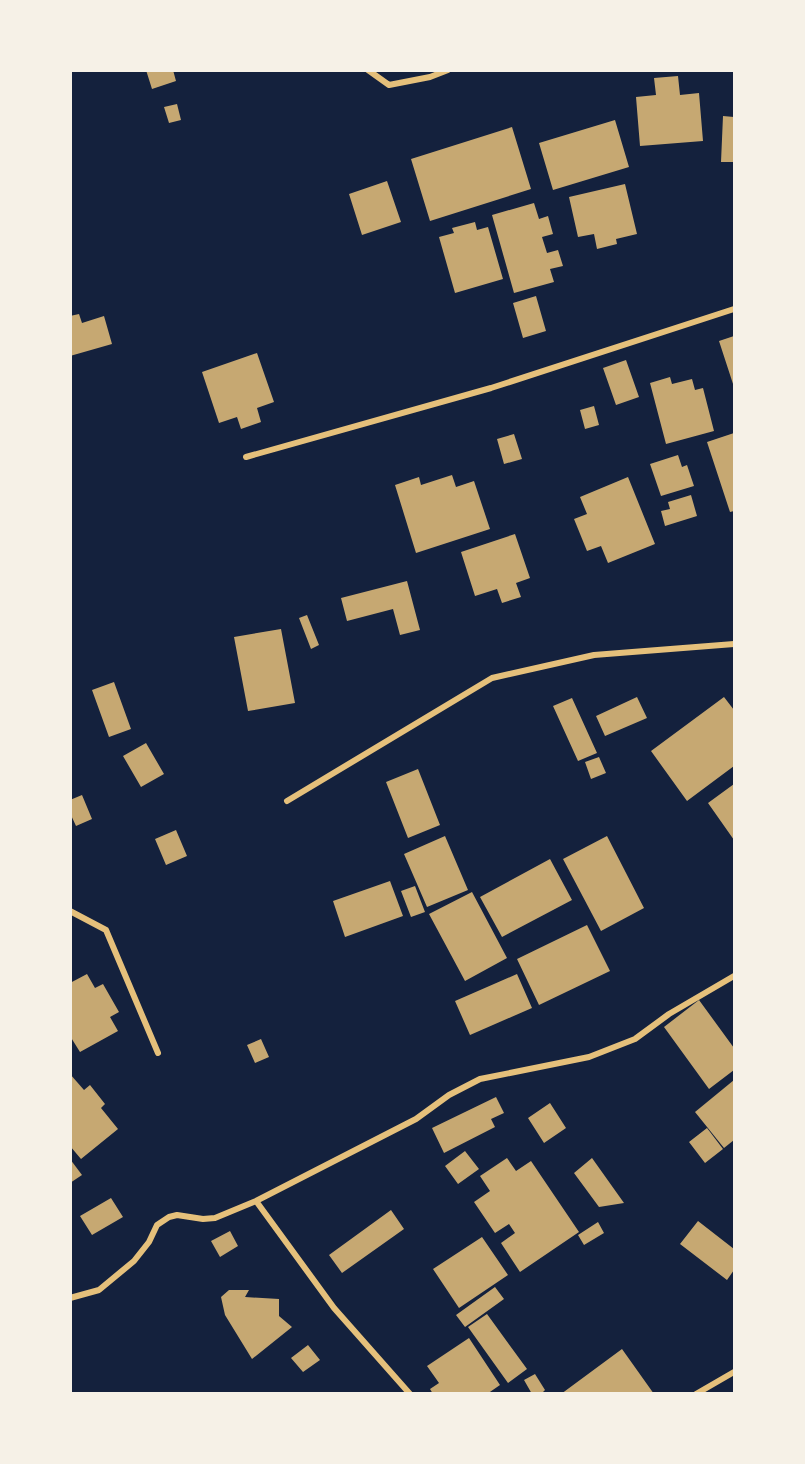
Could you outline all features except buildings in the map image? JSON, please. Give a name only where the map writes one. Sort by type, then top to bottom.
[{"type":"street","points":[[368,70],[389,85],[430,77],[448,70]]},
{"type":"street","points":[[246,457],[491,388],[735,309]]},
{"type":"street","points":[[288,801],[492,678],[594,654],[735,644]]},
{"type":"street","points":[[70,911],[106,930],[158,1053]]},
{"type":"street","points":[[70,1298],[99,1290],[134,1261],[157,1225],[169,1217],[177,1215],[203,1219],[215,1218],[256,1201],[416,1119],[449,1095],[480,1079],[589,1057],[635,1039],[669,1014],[735,976]]},
{"type":"street","points":[[256,1201],[334,1308],[410,1394]]},
{"type":"street","points":[[696,1394],[735,1372]]}]
